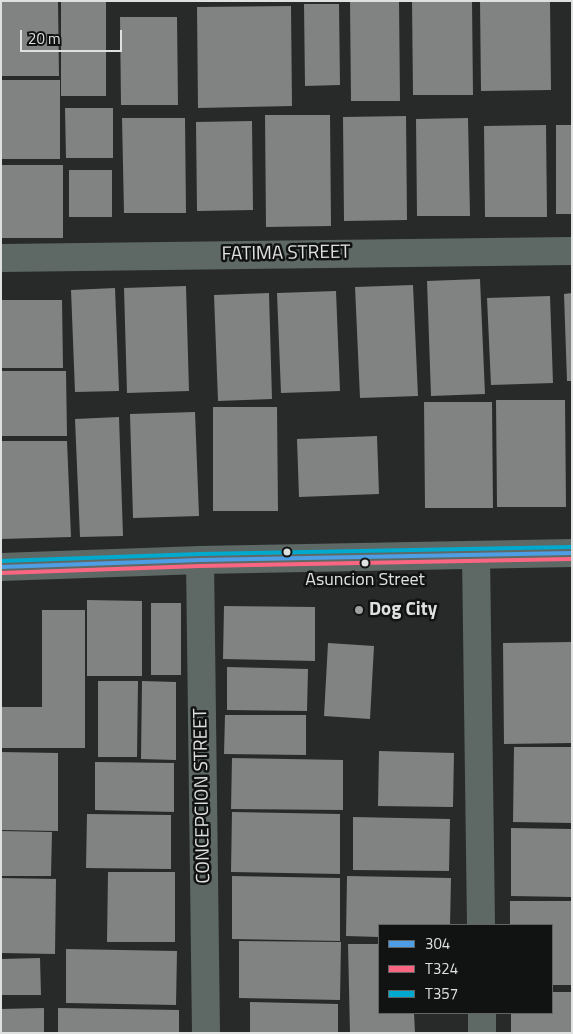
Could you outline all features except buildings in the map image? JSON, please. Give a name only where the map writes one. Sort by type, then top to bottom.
[{"type":"street","name":"FATIMA STREET","points":[[1,258],[572,251]]},
{"type":"street","points":[[1,567],[200,560],[572,553]]},
{"type":"street","points":[[476,555],[481,924]]},
{"type":"street","name":"CONCEPCION STREET","points":[[200,560],[206,1033]]},
{"type":"street","points":[[482,1014],[482,1033]]},
{"type":"transit line","name":"T357","points":[[1,561],[200,554],[572,547]]},
{"type":"transit line","name":"304","points":[[1,567],[200,560],[572,553]]},
{"type":"transit line","name":"T324","points":[[1,573],[200,566],[572,559]]},
{"type":"place","name":"Asuncion Street","points":[[365,563]]},
{"type":"place","name":"Dog City","points":[[359,610]]}]
